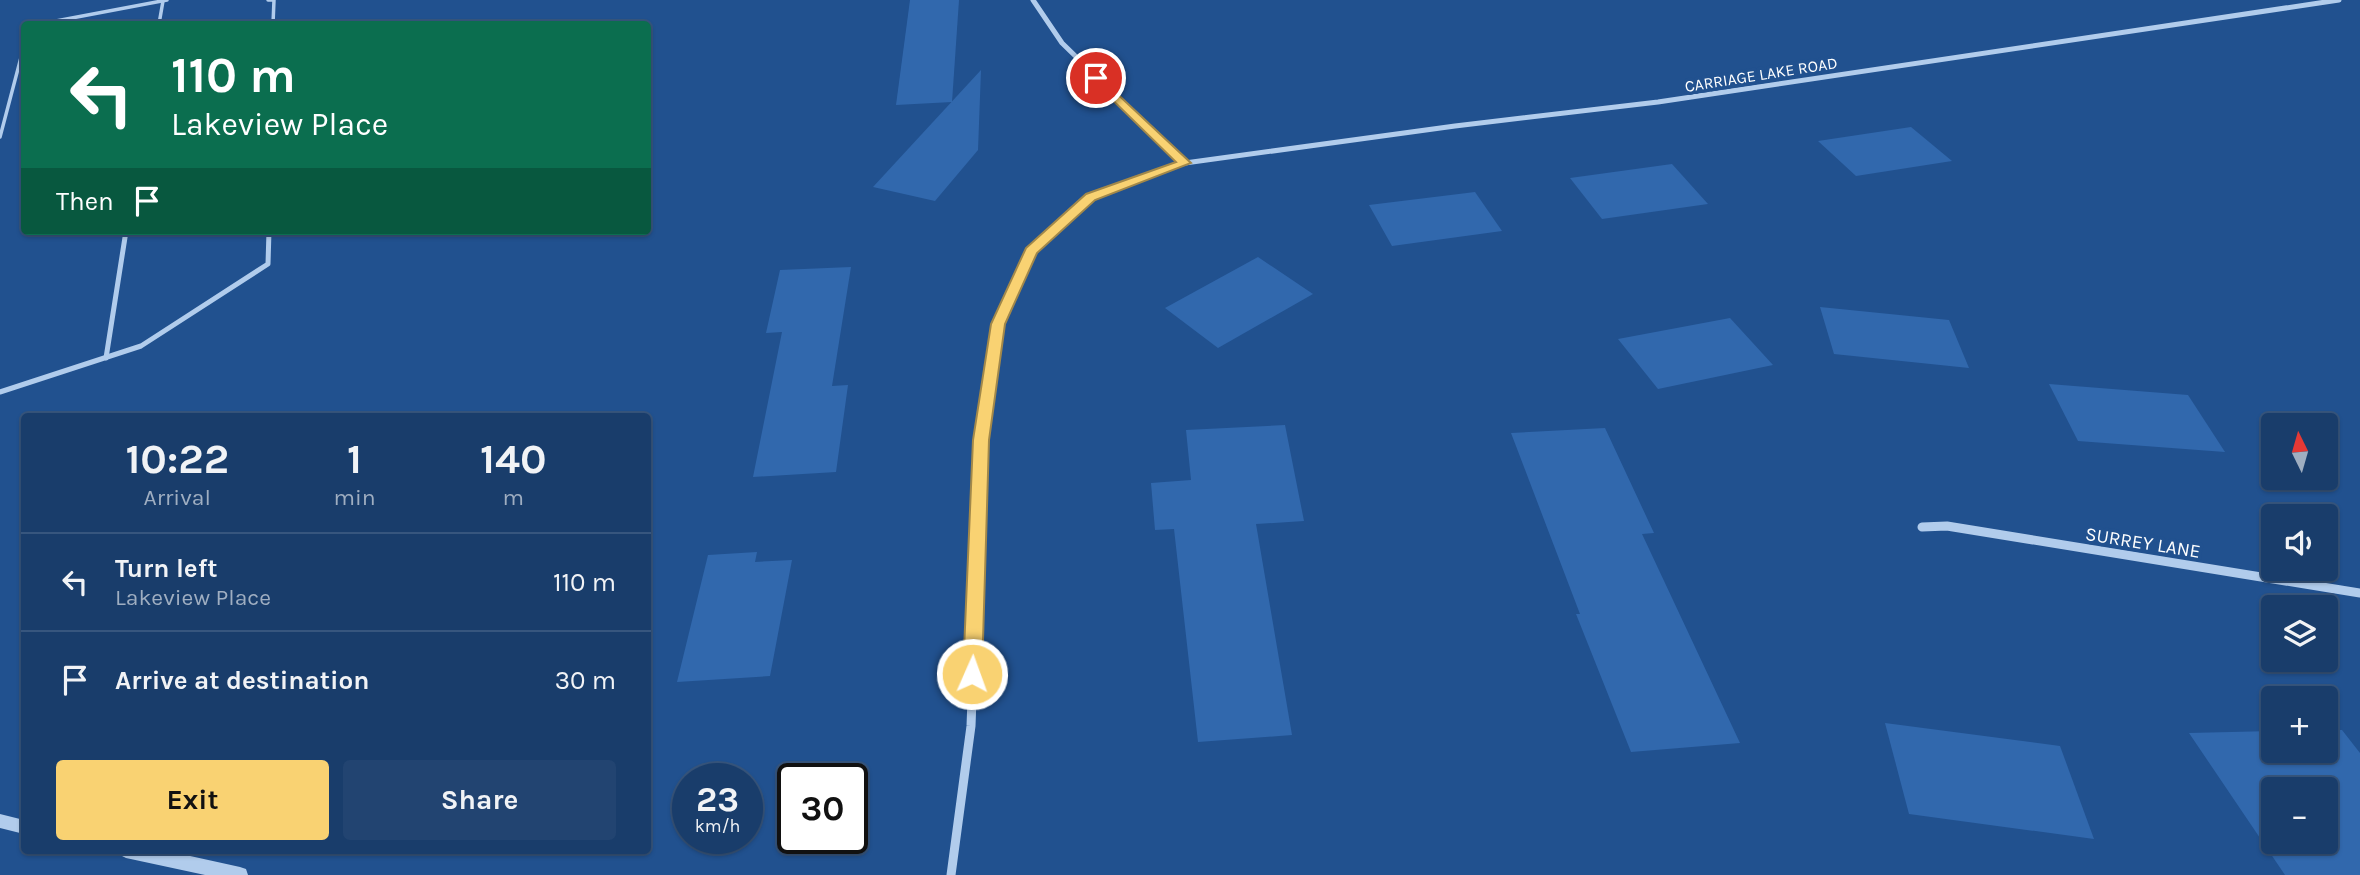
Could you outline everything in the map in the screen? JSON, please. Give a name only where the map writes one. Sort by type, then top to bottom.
[{"type":"street","points":[[1033,0],[1062,43],[1185,163]]},
{"type":"street","name":"CARRIAGE LAKE ROAD","points":[[951,875],[971,726],[981,440],[998,324],[1031,251],[1090,197],[1185,163],[1455,126],[1658,102],[2339,0]]},
{"type":"street","name":"SURREY LANE","points":[[1922,527],[1947,526],[2360,593]]},
{"type":"street","points":[[0,821],[21,826]]},
{"type":"street","points":[[144,854],[240,875]]},
{"type":"lane","points":[[56,21],[165,0],[160,21]]},
{"type":"lane","points":[[268,0],[274,0],[273,21]]},
{"type":"lane","points":[[0,137],[21,57]]},
{"type":"lane","points":[[106,358],[125,235]]},
{"type":"lane","points":[[0,392],[141,346],[268,264],[269,235]]},
{"type":"building","points":[[910,0],[959,0],[952,102],[896,105]]},
{"type":"building","points":[[981,70],[978,150],[935,201],[873,187]]},
{"type":"building","points":[[1911,127],[1952,161],[1856,176],[1818,141]]},
{"type":"building","points":[[1672,164],[1708,204],[1602,219],[1570,178]]},
{"type":"building","points":[[1475,192],[1502,231],[1392,246],[1369,205]]},
{"type":"building","points":[[1258,257],[1313,294],[1218,348],[1165,308]]},
{"type":"building","points":[[851,267],[832,386],[848,385],[836,472],[753,477],[782,332],[766,333],[780,270]]},
{"type":"building","points":[[1820,307],[1949,320],[1969,368],[1834,354]]},
{"type":"building","points":[[1730,318],[1773,365],[1658,389],[1618,339]]},
{"type":"building","points":[[2049,384],[2188,395],[2225,452],[2078,441]]},
{"type":"building","points":[[1285,425],[1304,521],[1256,524],[1292,735],[1198,742],[1174,529],[1155,530],[1151,483],[1191,480],[1186,430]]},
{"type":"building","points":[[1605,428],[1654,533],[1642,534],[1740,743],[1631,752],[1576,614],[1580,614],[1511,433]]},
{"type":"building","points":[[757,552],[755,562],[792,560],[770,676],[677,682],[708,555]]},
{"type":"building","points":[[1885,723],[2060,746],[2094,839],[1909,814]]},
{"type":"building","points":[[2338,730],[2342,730],[2360,753],[2360,875],[2285,875],[2271,854],[2338,854],[2338,777],[2261,777],[2261,840],[2189,733],[2261,731],[2261,763],[2338,763]]},
{"type":"route","points":[[972,674],[981,440],[998,324],[1031,251],[1090,197],[1185,163],[1096,78]]}]
